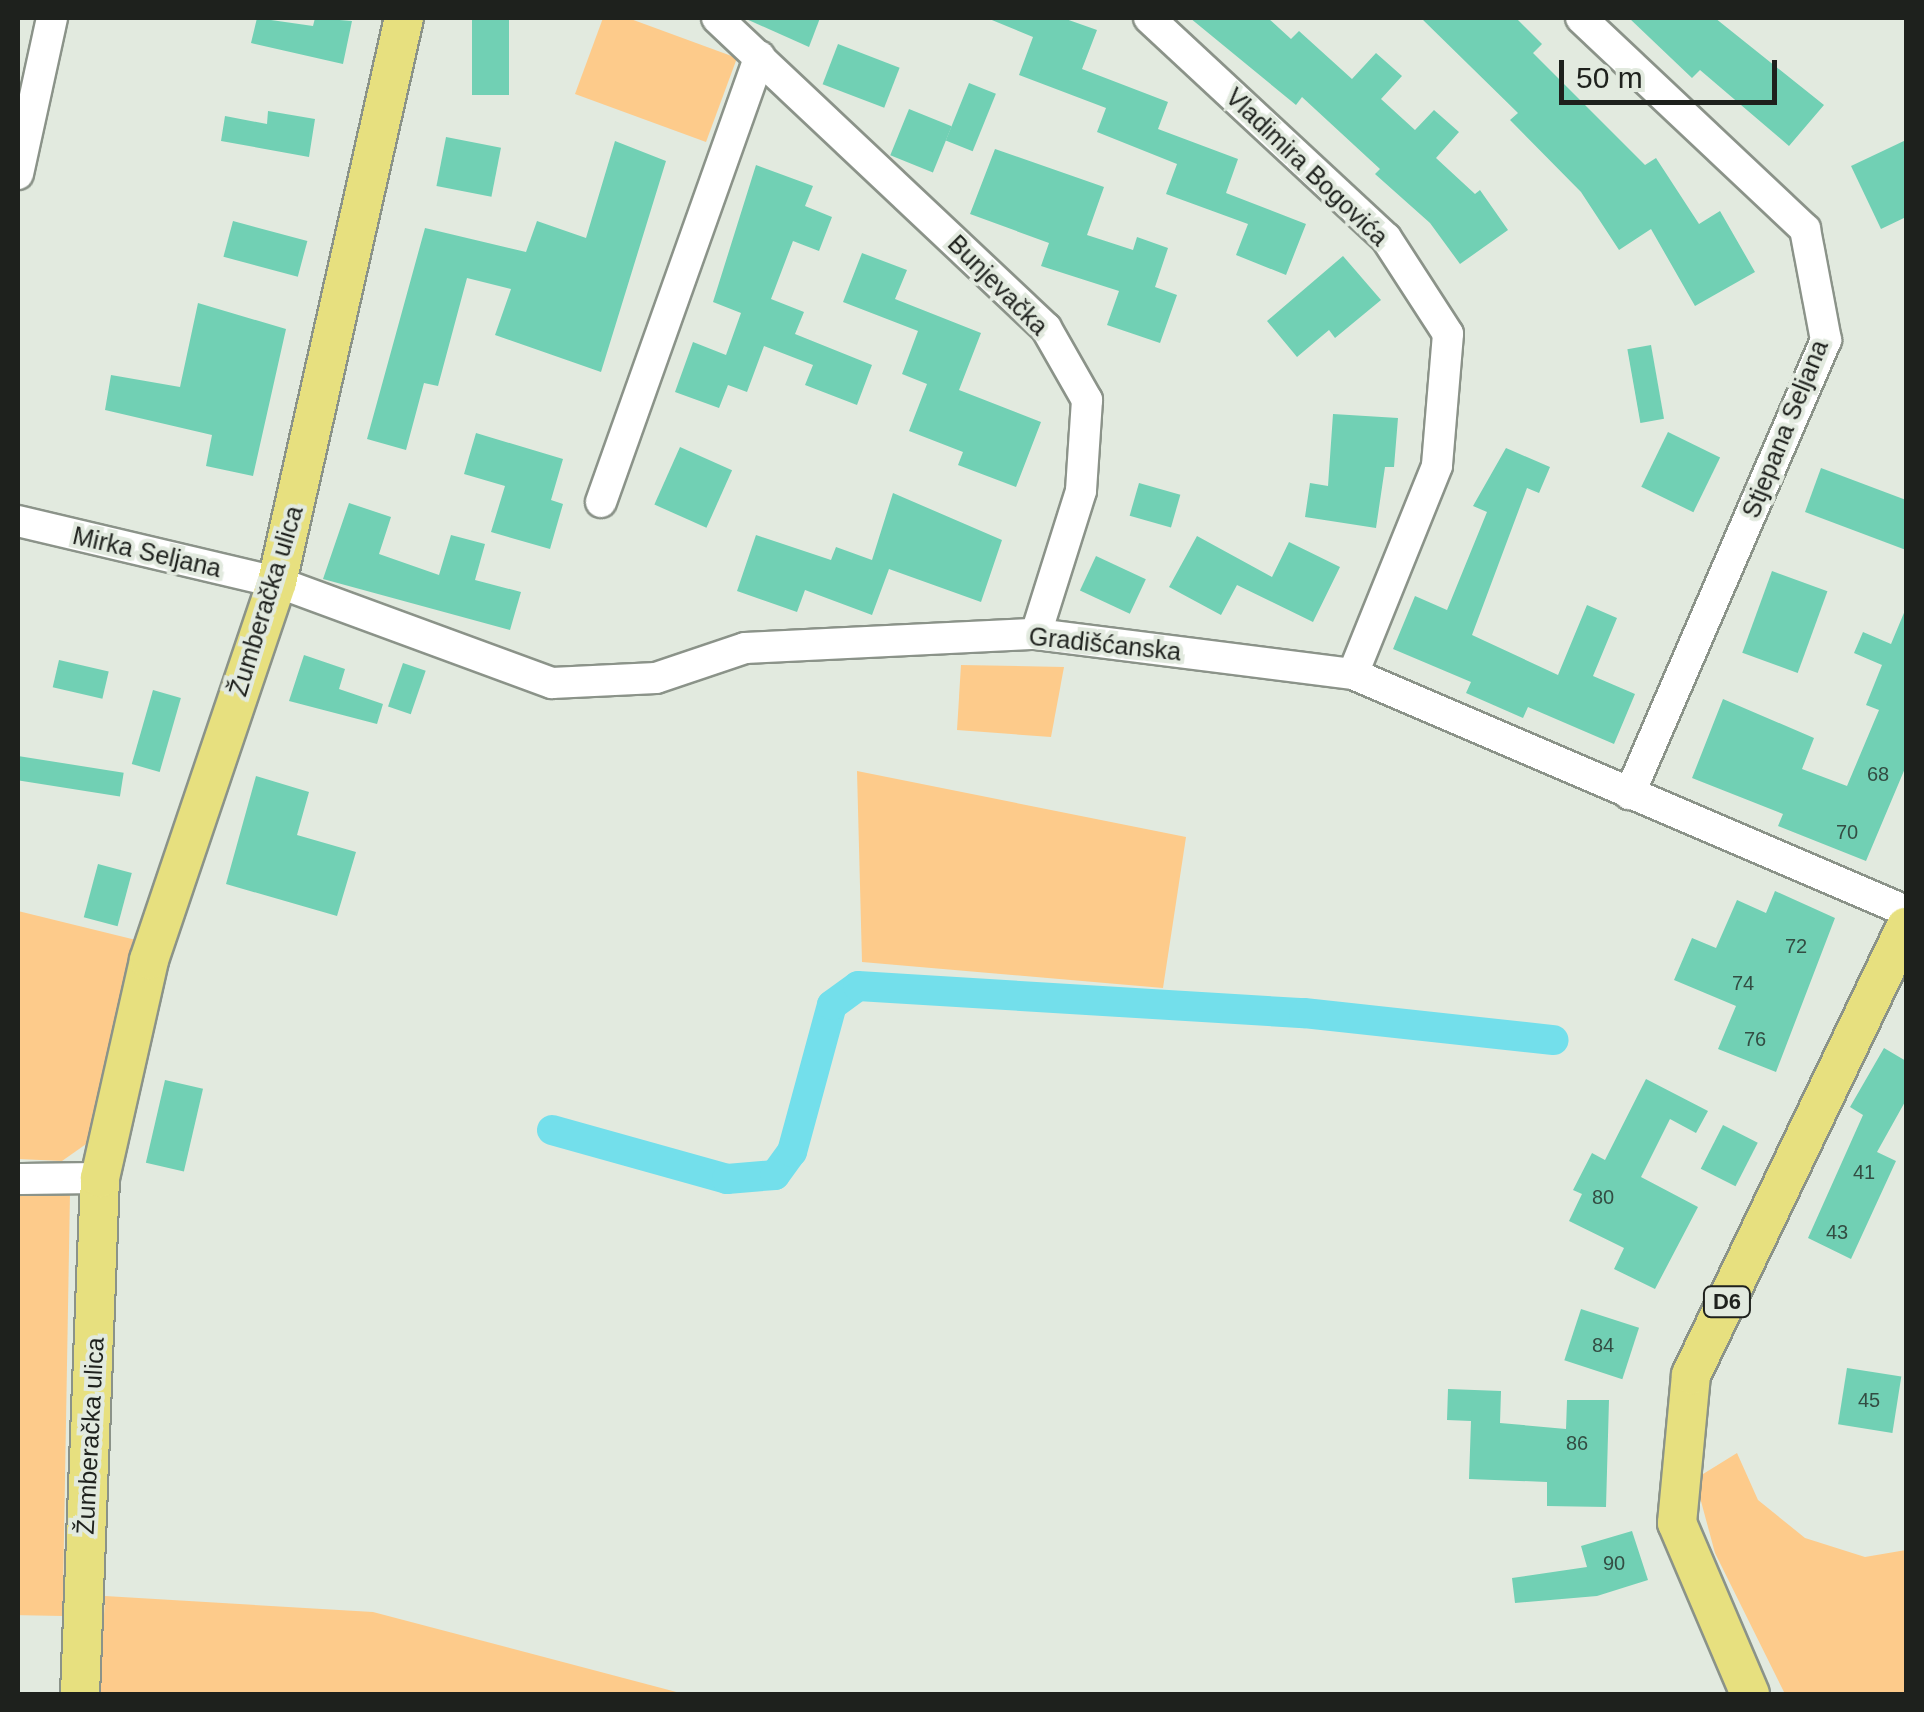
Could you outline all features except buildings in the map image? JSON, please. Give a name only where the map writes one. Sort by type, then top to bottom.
[{"type":"main road","name":"Žumberačka ulica","points":[[80,1694],[100,1178],[149,960],[277,582],[404,18]]},
{"type":"main road","name":"D6","points":[[1750,1694],[1677,1523],[1691,1375],[1897,975],[1906,927]]},
{"type":"street","points":[[18,174],[52,18]]},
{"type":"street","name":"Bunjevačka","points":[[717,18],[1046,328],[1087,400],[1081,491],[1036,634]]},
{"type":"street","name":"Vladimira Bogovića","points":[[1149,18],[1386,238],[1448,334],[1437,466],[1353,674]]},
{"type":"street","name":"Stjepana Seljana","points":[[1582,18],[1805,229],[1826,340],[1630,794]]},
{"type":"street","points":[[601,502],[760,56]]},
{"type":"street","name":"Mirka Seljana","points":[[18,522],[277,582]]},
{"type":"street","name":"Gradišćanska","points":[[277,582],[552,683],[656,678],[745,648],[1036,634],[1353,674],[1906,911]]},
{"type":"street","points":[[18,1179],[100,1178]]},
{"type":"shaded area","points":[[603,18],[628,18],[737,58],[706,142],[575,94]]},
{"type":"shaded area","points":[[961,665],[1064,667],[1051,737],[957,730]]},
{"type":"shaded area","points":[[857,771],[1186,837],[1163,988],[862,962]]},
{"type":"shaded area","points":[[18,911],[136,940],[89,1142],[62,1161],[18,1159]]},
{"type":"shaded area","points":[[18,1192],[70,1193],[63,1616],[18,1615]]},
{"type":"shaded area","points":[[1737,1453],[1758,1500],[1805,1538],[1865,1557],[1906,1550],[1906,1694],[1785,1694],[1715,1553],[1695,1479]]},
{"type":"shaded area","points":[[105,1596],[373,1612],[684,1694],[100,1694]]},
{"type":"waterway","points":[[552,1130],[727,1179],[775,1175],[792,1152],[832,1005],[858,986],[1304,1013],[1554,1040]]}]
